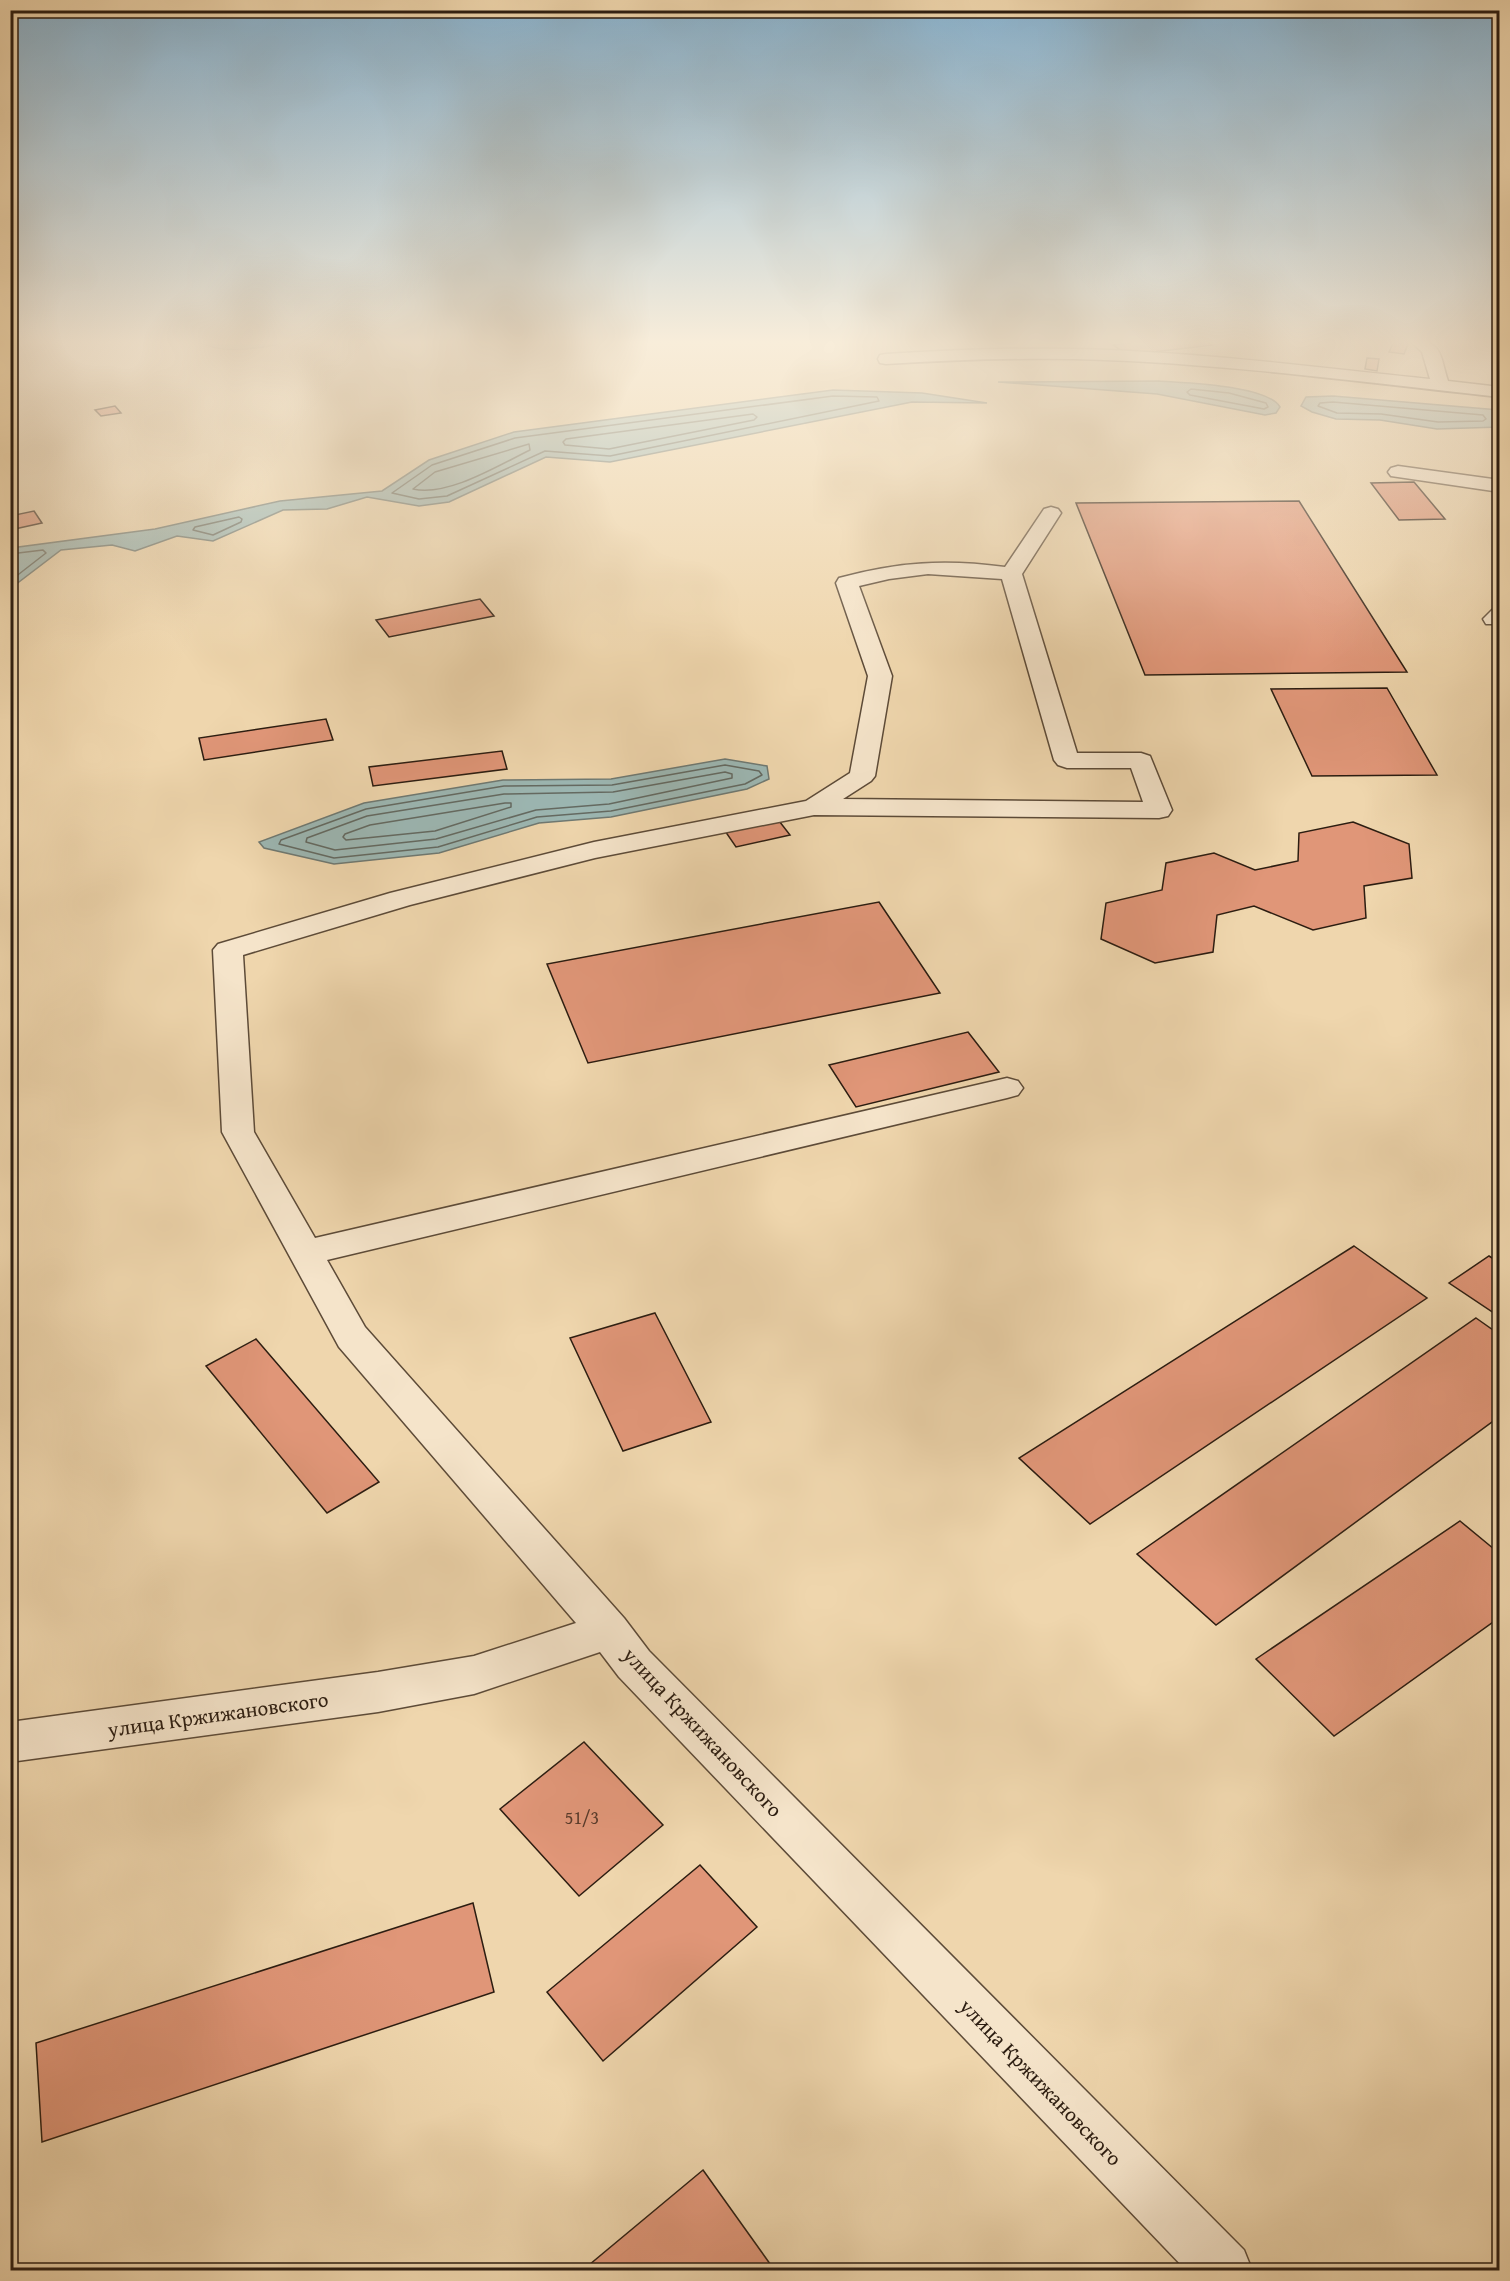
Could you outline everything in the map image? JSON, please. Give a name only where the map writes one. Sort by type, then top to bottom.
[{"type":"street","points":[[1398,472],[1500,486]]},
{"type":"street","points":[[1011,574],[1051,513]]},
{"type":"street","points":[[814,807],[862,776],[880,676],[846,583],[878,573],[920,567],[963,567],[1011,574]]},
{"type":"street","points":[[609,1631],[352,1337],[238,1132],[228,950],[400,899],[594,850],[814,807],[1160,810],[1141,761],[1068,760],[1011,574]]},
{"type":"street","points":[[306,1253],[1007,1088]]},
{"type":"street","name":"улица Кржижановского","points":[[10,1742],[378,1692],[474,1675],[609,1631],[634,1664],[1224,2271]]},
{"type":"water","points":[[470,446],[688,446],[610,462],[546,457],[449,502],[419,506],[367,497],[327,509],[283,510],[213,541],[177,536],[135,551],[112,545],[61,550],[11,588],[11,548],[155,529],[280,501],[382,491],[429,460]]},
{"type":"water","points":[[725,759],[767,766],[769,779],[747,789],[611,817],[539,823],[439,853],[334,864],[264,848],[259,842],[364,803],[503,780],[611,779]]},
{"type":"building","points":[[1414,482],[1445,519],[1399,520],[1371,483]]},
{"type":"building","points":[[1299,501],[1407,672],[1145,675],[1076,503]]},
{"type":"building","points":[[34,511],[42,523],[10,530],[10,516]]},
{"type":"building","points":[[480,599],[494,616],[389,637],[376,620]]},
{"type":"building","points":[[1387,688],[1437,775],[1312,776],[1271,689]]},
{"type":"building","points":[[326,719],[333,740],[204,760],[199,738]]},
{"type":"building","points":[[502,751],[507,769],[373,786],[369,767]]},
{"type":"building","points":[[776,817],[790,835],[736,847],[723,828]]},
{"type":"building","points":[[1353,822],[1409,844],[1412,878],[1364,886],[1366,918],[1313,930],[1254,906],[1217,915],[1213,952],[1155,963],[1101,939],[1106,903],[1162,890],[1166,863],[1214,853],[1255,870],[1298,861],[1299,833]]},
{"type":"building","points":[[879,902],[940,993],[588,1063],[547,964]]},
{"type":"building","points":[[968,1032],[999,1072],[856,1107],[829,1065]]},
{"type":"building","points":[[1354,1246],[1427,1298],[1090,1524],[1019,1458]]},
{"type":"building","points":[[1489,1256],[1500,1263],[1500,1317],[1449,1283]]},
{"type":"building","points":[[655,1313],[711,1422],[623,1451],[570,1338]]},
{"type":"building","points":[[1476,1318],[1500,1335],[1500,1416],[1216,1625],[1137,1554]]},
{"type":"building","points":[[256,1339],[379,1482],[327,1513],[206,1366]]},
{"type":"building","points":[[1460,1521],[1500,1554],[1500,1617],[1334,1736],[1256,1659]]},
{"type":"building","points":[[584,1742],[663,1825],[579,1896],[500,1809]]},
{"type":"building","points":[[700,1865],[757,1927],[603,2061],[547,1992]]},
{"type":"building","points":[[473,1903],[494,1992],[42,2142],[36,2043]]},
{"type":"building","points":[[703,2170],[773,2268],[769,2270],[583,2270]]}]
